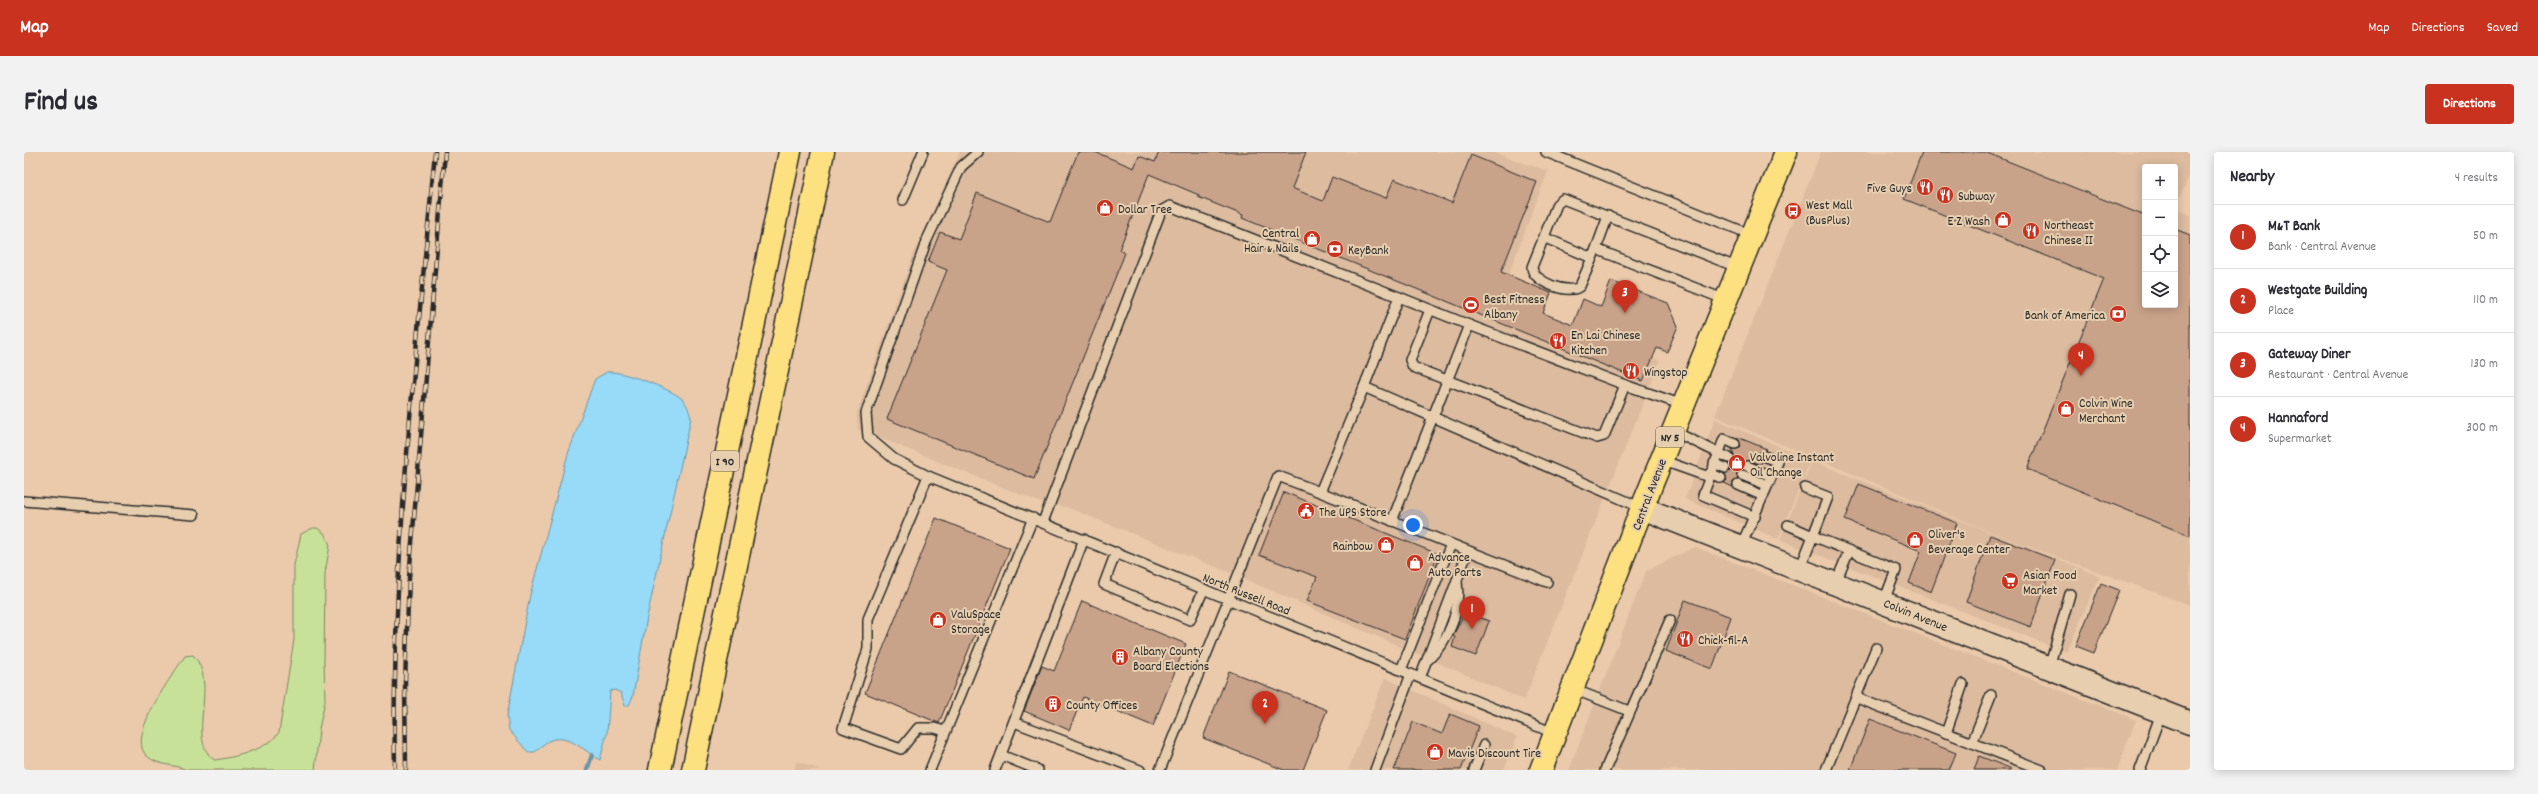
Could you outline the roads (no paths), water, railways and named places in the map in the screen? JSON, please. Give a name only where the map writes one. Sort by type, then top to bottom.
[{"type":"main road","points":[[748,357],[776,152]]},
{"type":"main road","name":"I 90","points":[[660,770],[790,152]]},
{"type":"main road","name":"I 90","points":[[693,770],[823,152]]},
{"type":"main road","points":[[803,251],[835,152]]},
{"type":"main road","name":"Central Avenue","points":[[1541,770],[1661,460],[1786,152]]},
{"type":"street","name":"Colvin Avenue","points":[[1642,508],[1836,582],[2190,723]]},
{"type":"lane","points":[[903,200],[924,152]]},
{"type":"lane","name":"North Russell Road","points":[[978,152],[961,167],[926,242],[866,413],[868,437],[894,459],[928,476],[1556,734]]},
{"type":"lane","points":[[1546,152],[1752,235]]},
{"type":"lane","points":[[1608,216],[1580,286],[1575,290],[1568,290],[1540,280],[1534,276],[1532,270],[1543,237],[1560,200],[1608,216],[1739,268]]},
{"type":"lane","points":[[1043,522],[1161,211],[1166,206],[1173,206],[1430,310],[1625,385],[1683,405]]},
{"type":"lane","points":[[1543,237],[1592,258]]},
{"type":"lane","points":[[1596,249],[1726,300]]},
{"type":"lane","points":[[1320,492],[1364,387],[1399,297]]},
{"type":"lane","points":[[1430,310],[1410,363],[1414,368],[1599,438],[1606,434],[1625,385]]},
{"type":"lane","points":[[1392,520],[1469,325]]},
{"type":"lane","points":[[1364,387],[1642,508]]},
{"type":"lane","points":[[1673,431],[1729,458]]},
{"type":"lane","points":[[1734,444],[1724,439],[1709,475],[1703,495],[1755,516]]},
{"type":"lane","points":[[1741,546],[1778,462],[1764,456]]},
{"type":"lane","points":[[1661,460],[1721,478]]},
{"type":"lane","points":[[1714,463],[1725,468]]},
{"type":"lane","points":[[1747,466],[1771,476]]},
{"type":"lane","points":[[1742,475],[1767,485]]},
{"type":"lane","points":[[928,476],[868,619],[868,649],[843,728],[901,749],[918,728],[934,728],[945,731]]},
{"type":"lane","points":[[1160,770],[1278,476],[1547,582]]},
{"type":"lane","points":[[1738,485],[1763,496]]},
{"type":"lane","points":[[1800,569],[1828,497],[1805,488]]},
{"type":"lane","points":[[24,501],[194,515]]},
{"type":"lane","points":[[930,770],[1033,518]]},
{"type":"lane","points":[[1788,525],[1896,570],[1884,601]]},
{"type":"lane","points":[[995,770],[1084,539]]},
{"type":"lane","points":[[1401,670],[1451,544]]},
{"type":"lane","points":[[1375,770],[1416,676],[1426,661],[1468,551]]},
{"type":"lane","points":[[1836,582],[1849,551]]},
{"type":"lane","points":[[1116,552],[1104,584],[1190,620],[1204,589]]},
{"type":"lane","points":[[2049,667],[2070,594]]},
{"type":"lane","points":[[1605,770],[1629,711],[1670,620]]},
{"type":"lane","points":[[1826,770],[1857,698],[1876,648]]},
{"type":"lane","points":[[1946,733],[1963,684]]},
{"type":"lane","points":[[1573,689],[1629,711]]},
{"type":"lane","points":[[1972,743],[1991,695]]},
{"type":"lane","points":[[1857,698],[2042,770]]},
{"type":"lane","points":[[2140,770],[2162,711]]},
{"type":"lane","points":[[1014,722],[1140,770]]},
{"type":"lane","points":[[1474,770],[1484,745]]},
{"type":"lane","points":[[1001,755],[1038,770]]},
{"type":"water","points":[[607,372],[614,372],[634,377],[675,394],[685,402],[691,418],[647,617],[633,696],[629,705],[625,706],[621,693],[615,690],[610,691],[607,733],[600,760],[574,743],[560,739],[545,743],[535,752],[528,752],[509,730],[507,716],[530,595],[568,454],[595,379]]},
{"type":"waterway","points":[[587,770],[592,755]]},
{"type":"railway","points":[[395,770],[397,615],[406,460],[435,152]]},
{"type":"railway","points":[[406,770],[405,682],[409,578],[445,152]]},
{"type":"place","name":"Five Guys","points":[[1925,187]]},
{"type":"place","name":"Subway","points":[[1945,195]]},
{"type":"place","name":"Dollar Tree","points":[[1105,208]]},
{"type":"place","name":"West Mall (BusPlus)","points":[[1793,211]]},
{"type":"place","name":"E Z Wash","points":[[2003,220]]},
{"type":"place","name":"Northeast Chinese II","points":[[2031,231]]},
{"type":"place","name":"Central Hair & Nails","points":[[1312,239]]},
{"type":"place","name":"KeyBank","points":[[1335,249]]},
{"type":"place","name":"Best Fitness Albany","points":[[1471,305]]},
{"type":"place","name":"Gateway Diner","points":[[1625,313]]},
{"type":"place","name":"Bank of America","points":[[2118,314]]},
{"type":"place","name":"En Lai Chinese Kitchen","points":[[1558,341]]},
{"type":"place","name":"Wingstop","points":[[1631,371]]},
{"type":"place","name":"Hannaford","points":[[2081,376]]},
{"type":"place","name":"Colvin Wine Merchant","points":[[2066,409]]},
{"type":"place","name":"Valvoline Instant Oil Change","points":[[1737,463]]},
{"type":"place","name":"The UPS Store","points":[[1306,511]]},
{"type":"place","name":"Oliver's Beverage Center","points":[[1915,540]]},
{"type":"place","name":"Rainbow","points":[[1386,545]]},
{"type":"place","name":"Advance Auto Parts","points":[[1415,563]]},
{"type":"place","name":"Asian Food Market","points":[[2010,581]]},
{"type":"place","name":"ValuSpace Storage","points":[[938,620]]},
{"type":"place","name":"M&T Bank","points":[[1472,629]]},
{"type":"place","name":"Chick-fil-A","points":[[1685,639]]},
{"type":"place","name":"Albany County Board Elections","points":[[1120,657]]},
{"type":"place","name":"County Offices","points":[[1053,704]]},
{"type":"place","name":"Westgate Building","points":[[1265,724]]},
{"type":"place","name":"Mavis Discount Tire","points":[[1435,752]]}]
